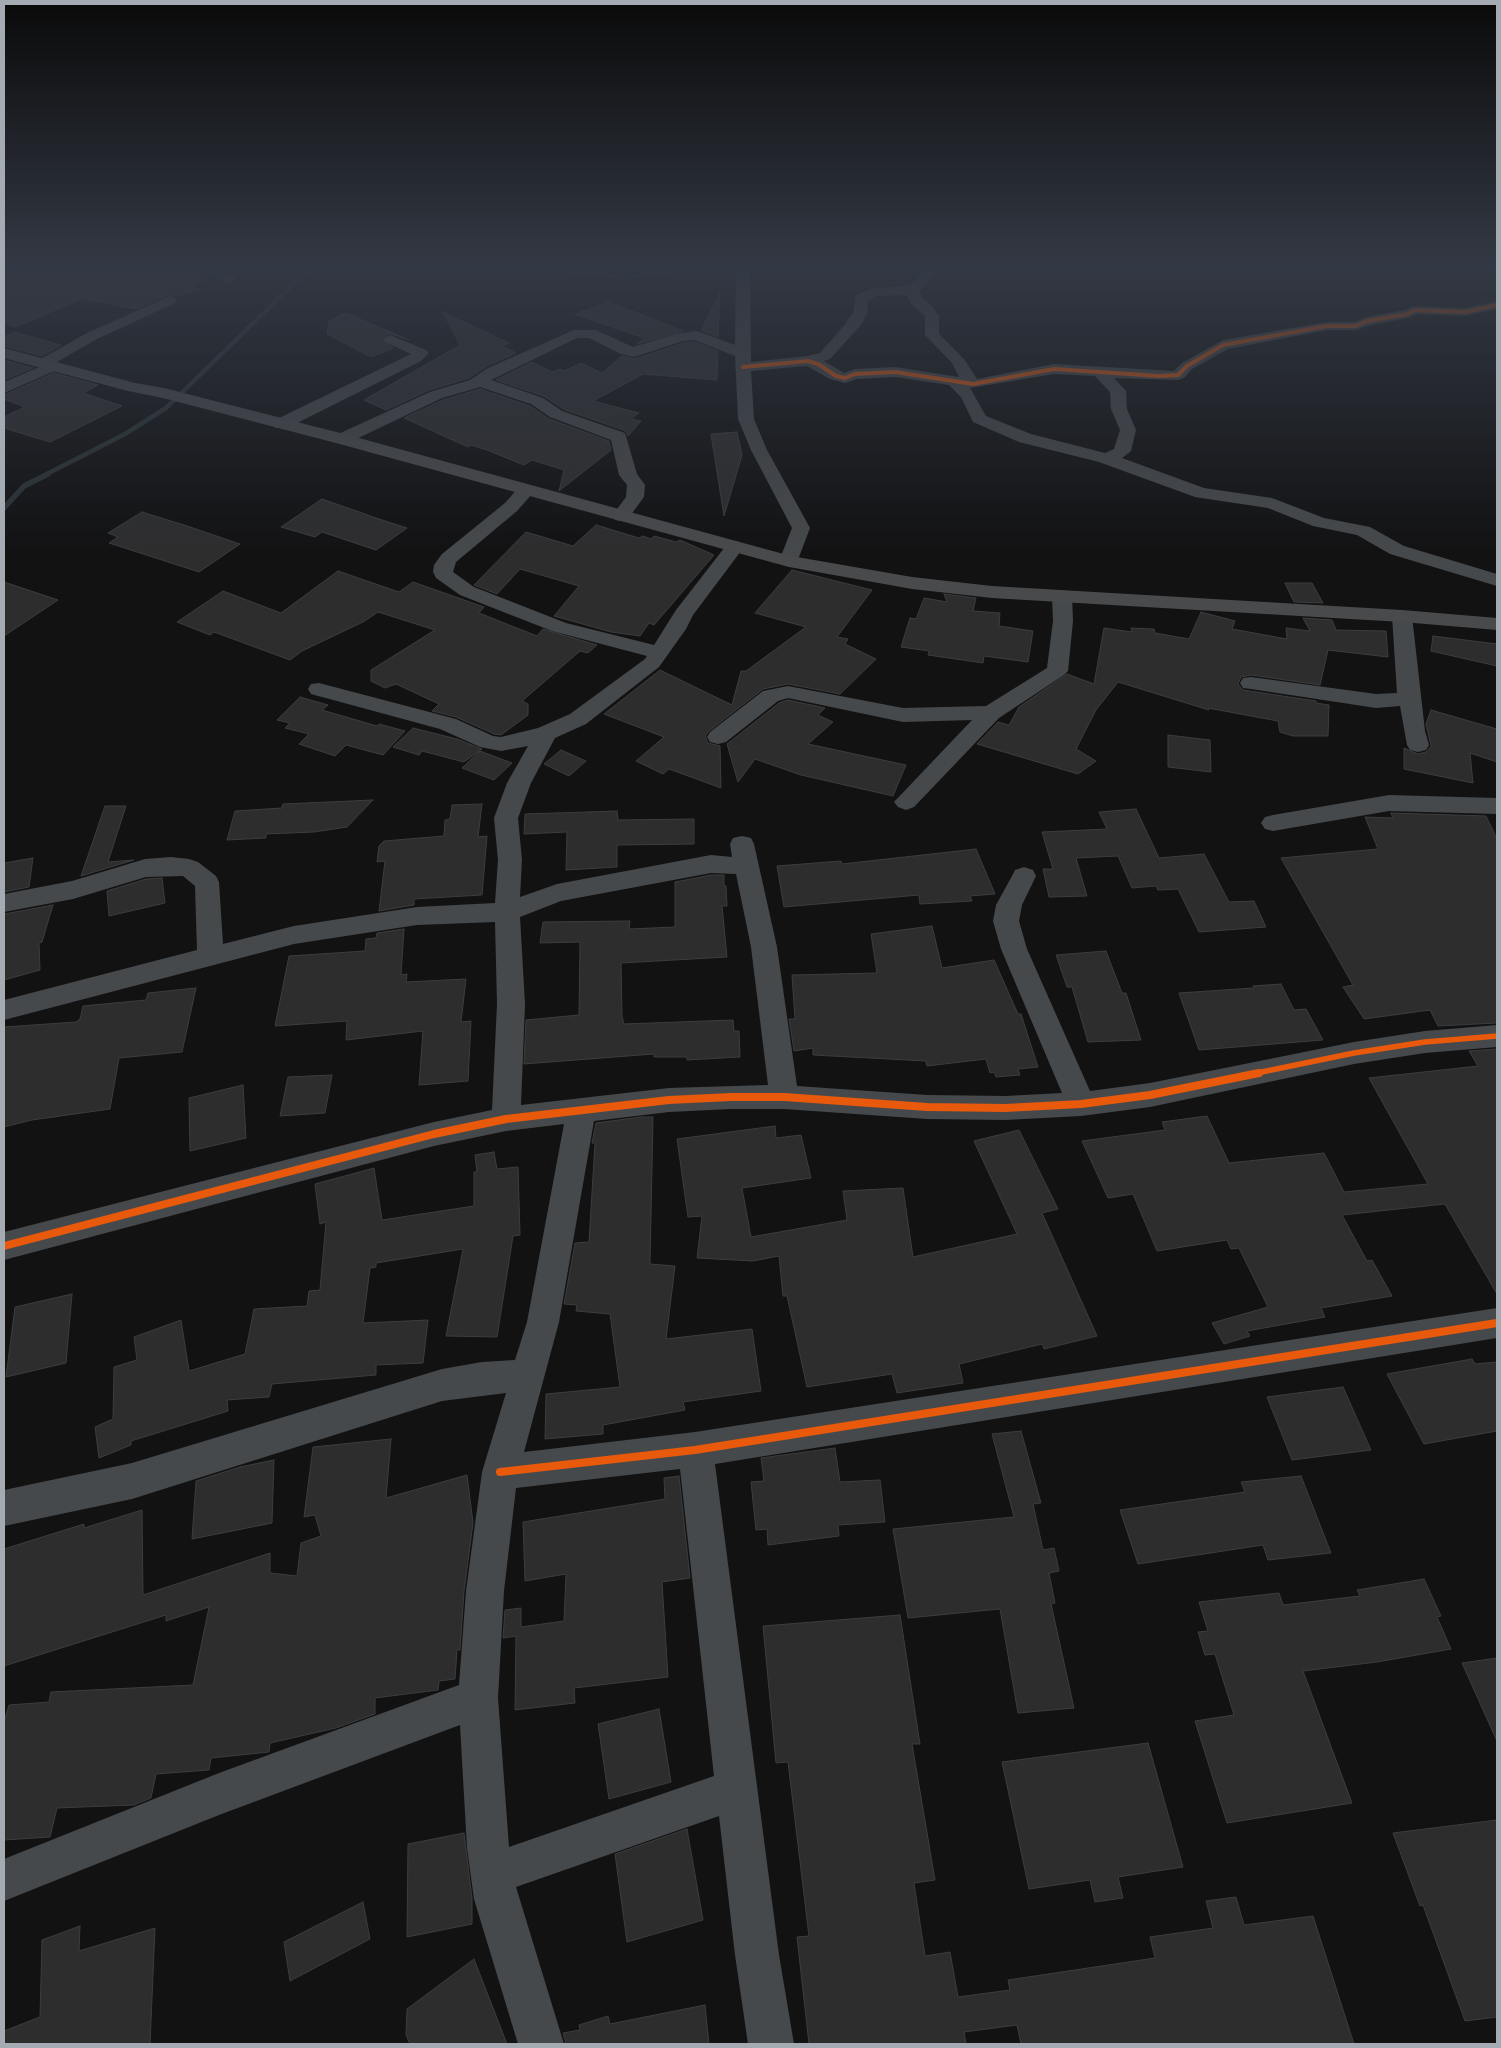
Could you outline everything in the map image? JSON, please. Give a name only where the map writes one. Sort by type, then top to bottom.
[{"type":"main road","points":[[44,364],[134,388],[197,401],[342,439],[789,560],[912,583],[983,591],[1402,616],[1497,624]]},
{"type":"street","points":[[281,424],[405,364]]},
{"type":"street","points":[[342,439],[436,395],[479,381],[492,371],[509,364]]},
{"type":"street","points":[[743,364],[746,418],[759,450],[801,528],[789,560]]},
{"type":"street","points":[[817,364],[836,376],[845,378],[855,374],[895,372],[964,383],[1054,369],[1178,375],[1191,364]]},
{"type":"street","points":[[959,364],[968,395],[979,419],[993,426],[1025,438],[1104,458],[1201,493],[1272,503],[1319,522],[1363,531],[1397,550],[1497,580]]},
{"type":"street","points":[[4,388],[49,365]]},
{"type":"street","points":[[1099,372],[1118,391],[1119,409],[1128,430],[1122,451],[1113,457],[1104,458]]},
{"type":"street","points":[[479,381],[537,401],[556,414],[619,437],[628,475],[636,485],[635,497],[621,516]]},
{"type":"street","points":[[526,490],[511,508],[449,558],[444,565],[443,572],[446,578],[466,591],[559,627],[660,652]]},
{"type":"street","points":[[319,689],[448,724],[488,742],[518,742],[578,719],[652,663],[683,614],[736,546]]},
{"type":"street","points":[[906,802],[991,714],[1057,671],[1063,621],[1062,596]]},
{"type":"street","points":[[1402,616],[1414,731],[1418,745]]},
{"type":"street","points":[[1251,683],[1394,701],[1405,697],[1409,690]]},
{"type":"street","points":[[718,737],[771,696],[788,692],[903,715],[991,714]]},
{"type":"street","points":[[506,1120],[511,1004],[507,912],[510,860],[506,818],[519,783],[546,732]]},
{"type":"street","points":[[1273,823],[1389,803],[1497,806]]},
{"type":"street","points":[[4,1010],[323,930],[416,916],[507,912],[557,893],[711,864],[744,855],[764,947],[784,1097]]},
{"type":"street","points":[[4,903],[73,890],[145,868],[171,866],[189,868],[207,882],[209,892],[210,957]]},
{"type":"street","points":[[1024,876],[1009,905],[1006,921],[1011,940],[1081,1104]]},
{"type":"street","points":[[4,1246],[434,1134],[506,1120],[669,1100],[784,1097],[926,1107],[1005,1108],[1081,1104],[1150,1095],[1354,1053],[1495,1039]]},
{"type":"street","points":[[541,2044],[496,1899],[488,1848],[478,1698],[485,1591],[500,1472],[529,1375],[549,1291],[581,1110]]},
{"type":"street","points":[[500,1472],[695,1450],[1497,1323]]},
{"type":"street","points":[[4,1508],[132,1481],[442,1385],[482,1378],[529,1375]]},
{"type":"street","points":[[695,1450],[757,1955],[771,2044]]},
{"type":"street","points":[[4,1880],[219,1794],[478,1698]]},
{"type":"street","points":[[492,1874],[737,1789]]},
{"type":"building","points":[[4,364],[17,364],[33,368],[4,380]]},
{"type":"building","points":[[428,364],[492,364],[469,378],[429,390],[386,410],[364,400]]},
{"type":"building","points":[[529,364],[535,364],[552,372],[560,369],[564,371],[582,364],[602,373],[613,364],[718,364],[717,380],[643,374],[593,401],[639,413],[631,419],[641,421],[628,436],[626,431],[563,409],[544,396],[496,380]]},
{"type":"building","points":[[54,373],[98,385],[83,393],[122,406],[50,442],[4,428],[4,417],[25,407],[4,399],[4,395]]},
{"type":"building","points":[[480,389],[530,406],[549,419],[609,441],[611,450],[559,491],[564,470],[532,460],[524,465],[487,450],[471,445],[468,447],[404,418],[443,400]]},
{"type":"building","points":[[737,432],[742,455],[724,516],[711,434]]},
{"type":"building","points":[[322,499],[407,528],[376,550],[322,532],[315,537],[281,527]]},
{"type":"building","points":[[142,512],[240,544],[199,572],[109,543],[118,537],[108,533]]},
{"type":"building","points":[[596,525],[639,538],[643,536],[651,539],[654,536],[676,542],[680,540],[714,555],[654,625],[649,623],[640,636],[611,632],[554,616],[579,586],[520,569],[497,594],[474,585],[526,532],[573,546]]},
{"type":"building","points":[[792,570],[872,590],[837,637],[848,639],[845,644],[876,659],[840,694],[788,684],[763,689],[709,731],[705,736],[708,743],[720,746],[721,788],[669,769],[663,774],[636,761],[664,737],[604,714],[660,670],[732,705],[741,671],[746,671],[806,627],[755,613]]},
{"type":"building","points":[[338,571],[399,592],[413,582],[484,607],[479,613],[537,636],[543,629],[597,645],[588,653],[580,651],[522,701],[528,704],[528,715],[501,735],[494,734],[456,717],[432,711],[439,704],[396,684],[385,688],[371,681],[371,670],[435,630],[378,612],[363,622],[302,651],[290,660],[214,632],[210,635],[177,622],[223,591],[281,613]]},
{"type":"building","points":[[4,582],[58,600],[4,636]]},
{"type":"building","points":[[1285,583],[1312,583],[1323,603],[1294,602]]},
{"type":"building","points":[[944,594],[976,598],[973,611],[1000,613],[999,626],[1033,631],[1028,662],[984,656],[983,663],[928,655],[929,651],[901,647],[910,618],[916,619],[924,598],[947,602]]},
{"type":"building","points":[[1201,612],[1235,621],[1232,629],[1287,639],[1286,628],[1310,631],[1303,618],[1332,620],[1336,630],[1386,631],[1388,657],[1328,650],[1320,685],[1251,675],[1241,677],[1238,684],[1243,690],[1316,701],[1316,703],[1329,705],[1328,736],[1293,736],[1280,732],[1278,721],[1208,708],[1209,710],[1118,682],[1096,710],[1076,749],[1096,761],[1078,774],[977,744],[998,722],[1009,725],[1019,707],[1067,674],[1094,684],[1104,628],[1132,632],[1131,628],[1154,629],[1155,633],[1189,639]]},
{"type":"building","points":[[1433,636],[1497,644],[1497,666],[1431,651]]},
{"type":"building","points":[[300,697],[328,705],[322,710],[377,726],[379,724],[405,731],[383,755],[346,745],[335,756],[299,744],[309,734],[285,728],[290,723],[277,720]]},
{"type":"building","points":[[788,700],[825,708],[818,715],[833,722],[808,744],[906,765],[893,796],[801,775],[755,759],[738,782],[727,744],[779,703]]},
{"type":"building","points":[[1431,710],[1497,729],[1497,762],[1470,753],[1473,783],[1404,769],[1404,748],[1418,754],[1426,752],[1431,746],[1426,724]]},
{"type":"building","points":[[413,728],[457,739],[482,749],[464,762],[422,751],[419,755],[393,747]]},
{"type":"building","points":[[1168,735],[1210,740],[1211,772],[1168,767]]},
{"type":"building","points":[[561,750],[586,761],[569,776],[544,764]]},
{"type":"building","points":[[480,751],[512,763],[494,780],[462,768]]},
{"type":"building","points":[[373,800],[347,827],[314,832],[266,834],[266,838],[227,840],[235,811],[282,808],[283,804]]},
{"type":"building","points":[[482,804],[478,837],[487,836],[482,895],[414,899],[414,905],[379,911],[385,861],[377,862],[379,846],[384,841],[444,836],[445,820],[450,819],[452,805]]},
{"type":"building","points":[[105,806],[126,806],[108,862],[134,860],[81,876]]},
{"type":"building","points":[[1136,809],[1159,858],[1204,854],[1229,902],[1254,901],[1266,927],[1199,932],[1178,889],[1158,890],[1156,886],[1132,888],[1118,856],[1076,858],[1087,896],[1049,897],[1043,869],[1053,869],[1042,832],[1107,829],[1099,812]]},
{"type":"building","points":[[617,811],[618,820],[694,819],[694,844],[617,845],[617,867],[566,870],[567,832],[524,834],[525,814]]},
{"type":"building","points":[[1391,813],[1486,816],[1497,839],[1497,1023],[1438,1026],[1430,1010],[1364,1019],[1343,987],[1353,985],[1281,858],[1378,849],[1365,817],[1393,818]]},
{"type":"building","points":[[976,849],[995,894],[970,896],[972,901],[920,904],[919,895],[784,907],[777,866],[841,861],[842,864]]},
{"type":"building","points":[[33,858],[29,887],[4,892],[4,863]]},
{"type":"building","points":[[711,875],[724,875],[727,906],[722,906],[727,957],[621,963],[622,1016],[624,1024],[733,1020],[734,1031],[739,1031],[740,1057],[687,1060],[687,1057],[654,1057],[654,1054],[524,1064],[526,1020],[579,1015],[580,942],[540,943],[543,922],[630,921],[629,929],[675,927],[675,882]]},
{"type":"building","points":[[162,878],[165,903],[109,916],[107,891],[146,879]]},
{"type":"building","points":[[53,905],[42,942],[39,943],[40,970],[4,980],[4,914]]},
{"type":"building","points":[[932,926],[942,968],[994,960],[1018,1014],[1021,1014],[1038,1067],[1018,1069],[1020,1075],[996,1077],[994,1072],[990,1073],[986,1059],[927,1066],[926,1061],[813,1055],[813,1048],[794,1051],[789,1019],[795,1019],[792,975],[877,973],[871,934]]},
{"type":"building","points":[[404,929],[401,975],[407,974],[406,982],[466,979],[461,1022],[471,1021],[468,1081],[419,1085],[423,1031],[346,1040],[347,1021],[275,1026],[289,956],[365,951],[366,939],[376,938],[377,933]]},
{"type":"building","points":[[1106,951],[1122,993],[1126,993],[1141,1040],[1088,1042],[1072,987],[1067,987],[1056,955]]},
{"type":"building","points":[[1281,984],[1294,1010],[1306,1009],[1323,1040],[1199,1050],[1179,993],[1254,988],[1253,986]]},
{"type":"building","points":[[196,988],[182,1052],[119,1058],[110,1109],[32,1120],[4,1127],[4,1027],[76,1022],[80,1019],[83,1006],[146,1000],[148,993]]},
{"type":"building","points":[[1497,1049],[1497,1294],[1445,1204],[1342,1215],[1367,1261],[1372,1260],[1392,1296],[1321,1308],[1325,1317],[1247,1331],[1250,1336],[1224,1344],[1212,1323],[1268,1307],[1239,1248],[1231,1249],[1227,1240],[1157,1251],[1133,1194],[1108,1198],[1082,1141],[1165,1130],[1162,1122],[1207,1116],[1229,1163],[1324,1153],[1344,1192],[1428,1184],[1369,1078],[1478,1066],[1469,1051]]},
{"type":"building","points":[[332,1075],[325,1113],[280,1116],[288,1077]]},
{"type":"building","points":[[243,1085],[246,1138],[190,1151],[189,1098]]},
{"type":"building","points":[[653,1117],[650,1264],[675,1266],[666,1339],[752,1329],[761,1391],[683,1402],[685,1410],[603,1425],[603,1434],[545,1439],[546,1394],[620,1387],[610,1314],[576,1311],[577,1305],[564,1304],[575,1243],[589,1242],[595,1143],[592,1143],[596,1123]]},
{"type":"building","points":[[775,1126],[776,1138],[801,1135],[811,1178],[742,1188],[751,1237],[847,1220],[843,1191],[903,1188],[913,1257],[1017,1234],[974,1141],[1019,1130],[1058,1209],[1042,1213],[1097,1336],[1044,1349],[1042,1344],[959,1364],[963,1383],[897,1393],[892,1374],[807,1387],[787,1296],[783,1296],[779,1256],[753,1261],[697,1258],[702,1216],[688,1217],[677,1139]]},
{"type":"building","points":[[494,1152],[497,1169],[518,1167],[520,1235],[513,1236],[497,1337],[446,1336],[463,1249],[376,1263],[376,1267],[370,1268],[363,1323],[428,1320],[423,1363],[376,1365],[376,1375],[272,1384],[269,1397],[227,1400],[228,1411],[131,1441],[131,1445],[99,1458],[95,1427],[113,1419],[114,1367],[137,1360],[134,1337],[181,1320],[189,1371],[245,1354],[254,1309],[307,1306],[309,1291],[320,1290],[326,1222],[320,1224],[315,1184],[374,1168],[382,1220],[474,1206],[474,1172],[477,1172],[475,1155]]},
{"type":"building","points":[[72,1294],[66,1363],[6,1377],[15,1307]]},
{"type":"building","points":[[1472,1359],[1475,1364],[1497,1362],[1497,1431],[1424,1444],[1387,1374]]},
{"type":"building","points":[[1343,1387],[1371,1450],[1292,1460],[1267,1397]]},
{"type":"building","points":[[1021,1431],[1041,1503],[1033,1504],[1043,1550],[1054,1548],[1059,1571],[1049,1573],[1055,1603],[1051,1604],[1074,1708],[1018,1713],[1000,1609],[908,1618],[893,1529],[1014,1517],[992,1434]]},
{"type":"building","points":[[391,1439],[386,1498],[467,1475],[473,1523],[464,1591],[460,1650],[457,1650],[455,1679],[439,1681],[438,1690],[375,1698],[375,1714],[336,1728],[270,1743],[269,1752],[211,1758],[209,1770],[156,1774],[151,1798],[134,1805],[57,1808],[50,1837],[4,1840],[4,1722],[9,1705],[49,1702],[51,1692],[193,1685],[209,1607],[166,1621],[166,1615],[4,1666],[4,1549],[84,1524],[84,1528],[142,1510],[143,1595],[270,1553],[270,1573],[297,1576],[301,1543],[321,1536],[315,1515],[304,1517],[313,1447]]},
{"type":"building","points":[[835,1448],[840,1482],[880,1480],[885,1522],[838,1525],[839,1536],[768,1545],[767,1529],[756,1530],[751,1482],[764,1481],[761,1458]]},
{"type":"building","points":[[274,1460],[272,1523],[192,1539],[196,1481],[240,1467]]},
{"type":"building","points":[[679,1476],[690,1578],[662,1582],[668,1677],[574,1688],[575,1703],[515,1710],[516,1636],[503,1638],[505,1610],[521,1608],[521,1627],[564,1621],[566,1574],[525,1581],[523,1522],[665,1499],[664,1478]]},
{"type":"building","points":[[1301,1476],[1331,1553],[1268,1560],[1263,1545],[1138,1564],[1120,1510],[1245,1492],[1241,1482]]},
{"type":"building","points":[[1424,1579],[1441,1616],[1437,1617],[1451,1649],[1377,1662],[1303,1671],[1352,1803],[1227,1823],[1195,1721],[1234,1715],[1215,1654],[1205,1655],[1198,1632],[1208,1631],[1199,1602],[1279,1593],[1283,1605],[1360,1596],[1357,1590]]},
{"type":"building","points":[[900,1615],[920,1744],[912,1744],[935,1880],[914,1883],[925,1956],[950,1952],[958,1997],[1010,1990],[1008,1980],[1155,1958],[1150,1937],[1213,1928],[1206,1901],[1236,1897],[1244,1925],[1313,1916],[1354,2044],[1021,2044],[1017,2025],[964,2032],[966,2044],[809,2044],[797,1937],[809,1936],[788,1762],[776,1763],[763,1626]]},
{"type":"building","points":[[1497,1658],[1497,1741],[1462,1663]]},
{"type":"building","points":[[659,1709],[671,1782],[609,1799],[598,1724]]},
{"type":"building","points":[[1148,1743],[1183,1867],[1118,1877],[1123,1898],[1095,1902],[1090,1880],[1029,1889],[1002,1762]]},
{"type":"building","points":[[1497,1820],[1497,2017],[1465,2021],[1423,1905],[1420,1906],[1393,1833]]},
{"type":"building","points":[[687,1829],[703,1920],[627,1942],[615,1854]]},
{"type":"building","points":[[464,1833],[472,1898],[472,1924],[407,1937],[408,1844]]},
{"type":"building","points":[[363,1902],[370,1939],[290,1981],[284,1942]]},
{"type":"building","points":[[80,1926],[79,1951],[155,1928],[150,2044],[4,2044],[4,2031],[40,2017],[42,1940]]},
{"type":"building","points":[[474,1959],[507,2044],[410,2044],[406,2035],[407,2009]]},
{"type":"building","points":[[705,2005],[709,2044],[566,2044],[563,2033],[580,2030],[579,2025],[608,2016],[610,2024]]},
{"type":"waterway","points":[[45,475],[125,434],[166,408],[212,364]]},
{"type":"waterway","points":[[4,508],[24,486],[48,474]]},
{"type":"cycle path","points":[[743,367],[780,364]]},
{"type":"cycle path","points":[[817,364],[836,376],[845,378],[855,374],[895,372],[973,384],[1054,369],[1159,376],[1178,375],[1191,364]]},
{"type":"cycle path","points":[[4,1246],[434,1134],[506,1119],[669,1100],[731,1097],[784,1097],[927,1107],[1005,1108],[1081,1104],[1150,1095],[1354,1053],[1425,1042],[1497,1036]]},
{"type":"cycle path","points":[[500,1472],[695,1450],[1497,1323]]}]
